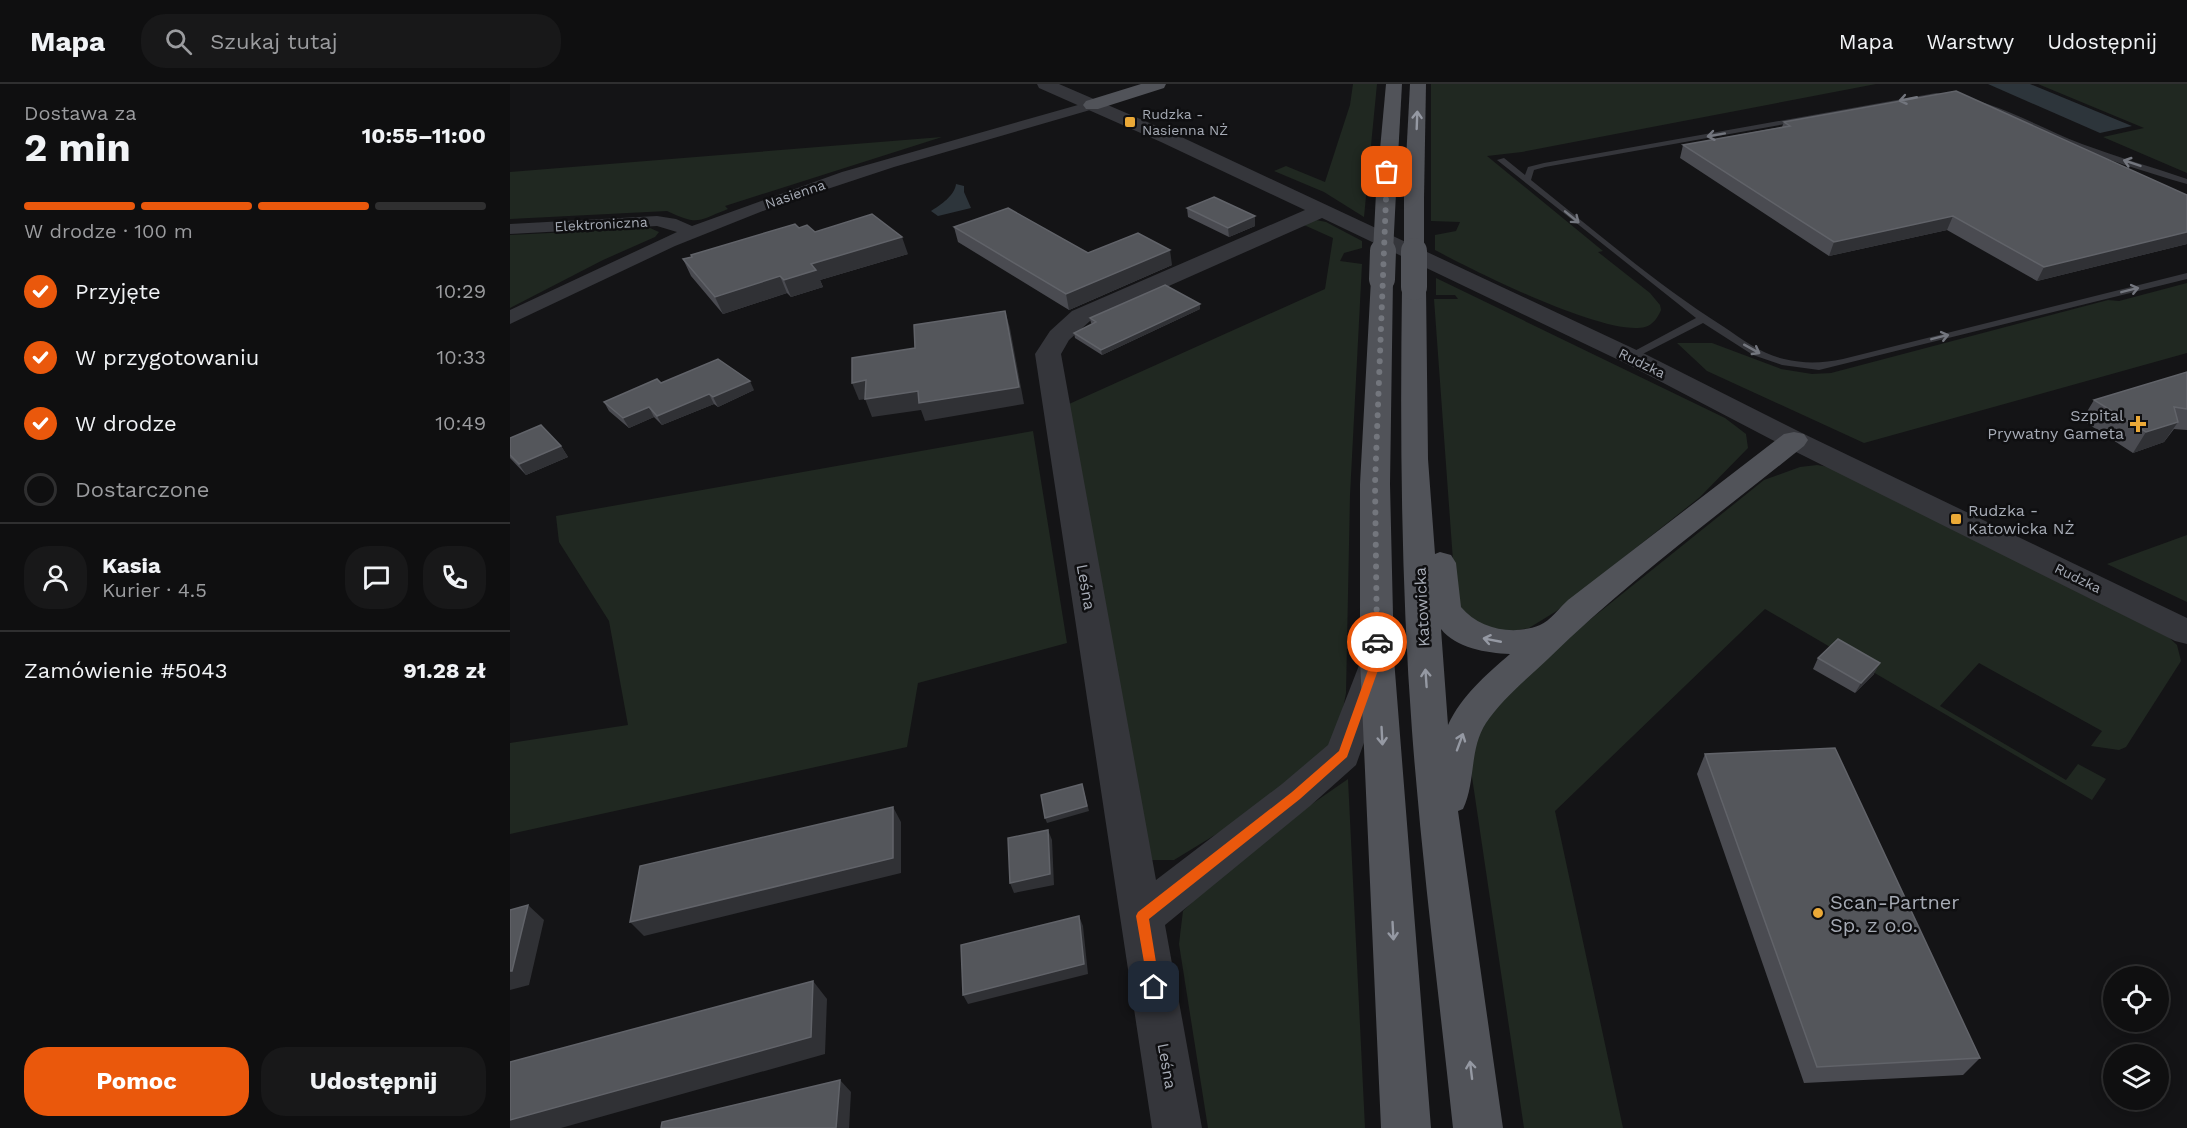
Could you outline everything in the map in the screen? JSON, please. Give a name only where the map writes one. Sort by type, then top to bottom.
[{"type":"main road","points":[[1092,105],[1158,84]]},
{"type":"main road","name":"Katowicka","points":[[1394,84],[1386,193],[1398,283],[1414,329],[1414,459],[1430,730],[1478,1128]]},
{"type":"main road","name":"Katowicka","points":[[1406,1128],[1377,659],[1375,484],[1398,283],[1414,198],[1418,84]]},
{"type":"main road","points":[[1414,329],[1428,400],[1443,601],[1447,613],[1455,623],[1485,639],[1521,642],[1549,635]]},
{"type":"main road","points":[[1442,841],[1457,746],[1470,717],[1488,695],[1549,635],[1794,440]]},
{"type":"street","name":"Rudzka","points":[[1045,84],[1631,357],[1794,440],[2187,632]]},
{"type":"street","name":"Nasienna","points":[[510,318],[691,232],[816,186],[956,143],[1092,105]]},
{"type":"street","name":"Leśna","points":[[1178,1128],[1048,354],[1059,336],[1081,316],[1320,211]]},
{"type":"street","name":"Elektroniczna","points":[[510,229],[657,221],[670,223],[691,232]]},
{"type":"street","points":[[1142,916],[1296,795],[1343,754],[1377,659]]},
{"type":"lane","points":[[1527,180],[1531,169],[1544,165],[1936,95],[1972,99],[1988,104],[2066,140],[2187,182]]},
{"type":"lane","points":[[1501,160],[1702,319],[1757,353],[1782,362],[1820,366],[2187,276]]},
{"type":"lane","points":[[1631,357],[1702,319]]},
{"type":"shaded area","points":[[1353,84],[1377,84],[1364,217],[1324,192],[1274,171],[1286,166],[1325,182],[1350,105]]},
{"type":"shaded area","points":[[1431,84],[1876,84],[1522,152],[1487,156],[1603,251],[1598,252],[1650,293],[1660,305],[1660,313],[1650,324],[1645,327],[1626,327],[1572,313],[1508,286],[1435,250],[1435,235],[1456,231],[1460,222],[1431,221]]},
{"type":"shaded area","points":[[1988,84],[2030,84],[2132,126],[2100,133]]},
{"type":"shaded area","points":[[2038,84],[2187,84],[2187,173],[2103,137],[2144,128]]},
{"type":"shaded area","points":[[942,137],[725,206],[728,209],[704,219],[686,219],[667,211],[510,219],[510,172]]},
{"type":"shaded area","points":[[956,184],[964,186],[964,192],[971,208],[938,216],[931,211],[950,196]]},
{"type":"shaded area","points":[[1316,220],[1326,222],[1362,241],[1362,248],[1344,253],[1340,261],[1362,264],[1350,495],[1346,693],[1342,714],[1326,753],[1246,816],[1174,860],[1151,860],[1069,404],[1325,289],[1333,238],[1304,225]]},
{"type":"shaded area","points":[[650,228],[659,232],[655,237],[603,260],[510,308],[510,235]]},
{"type":"shaded area","points":[[1436,278],[1725,418],[1746,434],[1748,448],[1700,497],[1555,612],[1529,628],[1507,632],[1473,622],[1456,602],[1434,299],[1458,299],[1455,295],[1436,295]]},
{"type":"shaded area","points":[[2187,283],[2187,353],[1864,443],[1707,371],[1677,343],[1712,343],[1781,369],[1812,374],[1831,373],[2108,300],[2119,301]]},
{"type":"shaded area","points":[[1033,431],[1067,643],[918,683],[907,747],[510,834],[510,743],[628,725],[609,621],[559,542],[556,516]]},
{"type":"shaded area","points":[[1817,465],[1835,468],[2161,630],[2177,645],[2181,661],[2126,747],[2119,750],[2091,746],[2102,731],[1979,663],[1940,706],[2066,780],[2078,764],[2106,779],[2092,800],[1765,609],[1555,811],[1623,1128],[1524,1128],[1468,750],[1487,710],[1566,639],[1764,480],[1800,467]]},
{"type":"shaded area","points":[[2187,535],[2187,602],[2107,564]]},
{"type":"shaded area","points":[[1348,779],[1365,1128],[1208,1128],[1179,944],[1183,911],[1247,849]]},
{"type":"building","points":[[1956,91],[2187,195],[2187,232],[2044,267],[1953,216],[1834,242],[1683,145],[1790,126],[1784,122]]},
{"type":"building","points":[[1214,197],[1255,216],[1228,228],[1187,208]]},
{"type":"building","points":[[1008,208],[1088,253],[1138,233],[1170,250],[1066,294],[954,227]]},
{"type":"building","points":[[872,214],[902,237],[811,264],[816,270],[784,280],[780,276],[715,297],[683,259],[795,224],[799,228],[807,225],[815,232]]},
{"type":"building","points":[[1165,285],[1200,304],[1101,350],[1074,333],[1096,322],[1090,318]]},
{"type":"building","points":[[1005,311],[1019,387],[919,403],[918,391],[865,399],[866,380],[852,383],[852,358],[915,348],[914,325]]},
{"type":"building","points":[[718,359],[750,381],[713,397],[709,394],[657,416],[649,407],[623,418],[604,402],[657,379],[661,383]]},
{"type":"building","points":[[2187,372],[2187,409],[2174,407],[2178,422],[2146,432],[2094,400]]},
{"type":"building","points":[[541,425],[561,446],[519,464],[510,455],[510,438]]},
{"type":"building","points":[[1838,639],[1880,663],[1861,683],[1818,658]]},
{"type":"building","name":"Scan-Partner Sp. z o.o.","points":[[1835,748],[1980,1058],[1817,1067],[1705,754]]},
{"type":"building","points":[[1082,784],[1087,806],[1045,818],[1041,795]]},
{"type":"building","points":[[893,807],[893,858],[630,922],[640,866]]},
{"type":"building","points":[[1048,830],[1050,874],[1010,883],[1008,838]]},
{"type":"building","points":[[528,905],[512,971],[510,971],[510,910]]},
{"type":"building","points":[[1079,916],[1084,964],[963,995],[961,945]]},
{"type":"building","points":[[813,981],[811,1037],[510,1120],[510,1062]]},
{"type":"building","points":[[840,1080],[836,1128],[661,1128],[662,1122]]},
{"type":"way so far","points":[[1377,642],[1375,484],[1387,172]]},
{"type":"place","name":"Rudzka - Nasienna NŻ","points":[[1130,122]]},
{"type":"place","name":"Szpital Prywatny Gameta","points":[[2138,424]]},
{"type":"place","name":"Rudzka - Katowicka NŻ","points":[[1956,519]]},
{"type":"place","name":"Scan-Partner Sp. z o.o.","points":[[1818,913]]},
{"type":"route","points":[[1154,987],[1142,916],[1296,795],[1343,754],[1377,659],[1377,642]]}]
